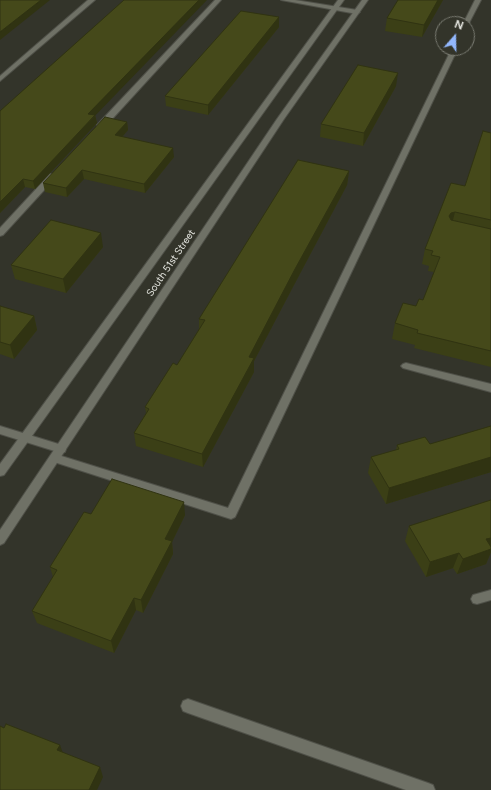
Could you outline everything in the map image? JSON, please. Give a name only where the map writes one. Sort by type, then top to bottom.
[{"type":"street","points":[[0,79],[92,0]]},
{"type":"street","points":[[93,134],[218,0]]},
{"type":"street","points":[[284,0],[357,12]]},
{"type":"street","name":"South 51st Street","points":[[0,472],[341,0]]},
{"type":"street","name":"South 51st Street","points":[[0,540],[281,119],[365,0]]},
{"type":"street","points":[[470,16],[478,0]]},
{"type":"street","points":[[55,458],[231,514],[450,56]]},
{"type":"street","points":[[0,233],[60,169]]},
{"type":"street","points":[[406,366],[491,388]]},
{"type":"street","points":[[0,430],[61,449]]},
{"type":"street","points":[[477,599],[491,595]]},
{"type":"street","points":[[188,706],[413,787],[428,790]]},
{"type":"building","points":[[0,0],[41,0],[0,32]]},
{"type":"building","points":[[124,0],[199,0],[88,114],[95,115],[33,181],[23,179],[0,202],[0,111]]},
{"type":"building","points":[[398,0],[438,0],[424,25],[387,18]]},
{"type":"building","points":[[241,11],[279,17],[208,105],[165,96]]},
{"type":"building","points":[[358,65],[398,73],[364,133],[321,124]]},
{"type":"building","points":[[105,117],[127,122],[115,135],[173,148],[144,184],[82,170],[66,188],[43,183]]},
{"type":"building","points":[[483,131],[491,133],[491,220],[455,212],[451,213],[449,216],[451,220],[491,229],[491,351],[417,333],[418,330],[395,323],[403,303],[416,306],[419,299],[423,300],[440,257],[431,255],[433,251],[425,249],[451,183],[465,186]]},
{"type":"building","points":[[298,160],[349,171],[249,357],[254,358],[202,454],[134,433],[149,409],[145,407],[173,363],[177,365],[205,320],[199,319]]},
{"type":"building","points":[[51,220],[101,233],[63,279],[11,265]]},
{"type":"building","points":[[0,306],[34,316],[10,345],[0,342]]},
{"type":"building","points":[[491,426],[491,457],[389,488],[371,457],[399,449],[397,445],[425,437],[430,444]]},
{"type":"building","points":[[112,479],[184,502],[165,539],[172,541],[141,600],[134,598],[111,641],[32,611],[57,570],[50,567],[84,512],[91,514]]},
{"type":"building","points":[[491,500],[491,538],[486,539],[491,549],[463,559],[459,553],[430,562],[409,526]]},
{"type":"building","points":[[6,724],[60,745],[57,750],[100,767],[89,790],[0,790],[0,726],[4,728]]}]
